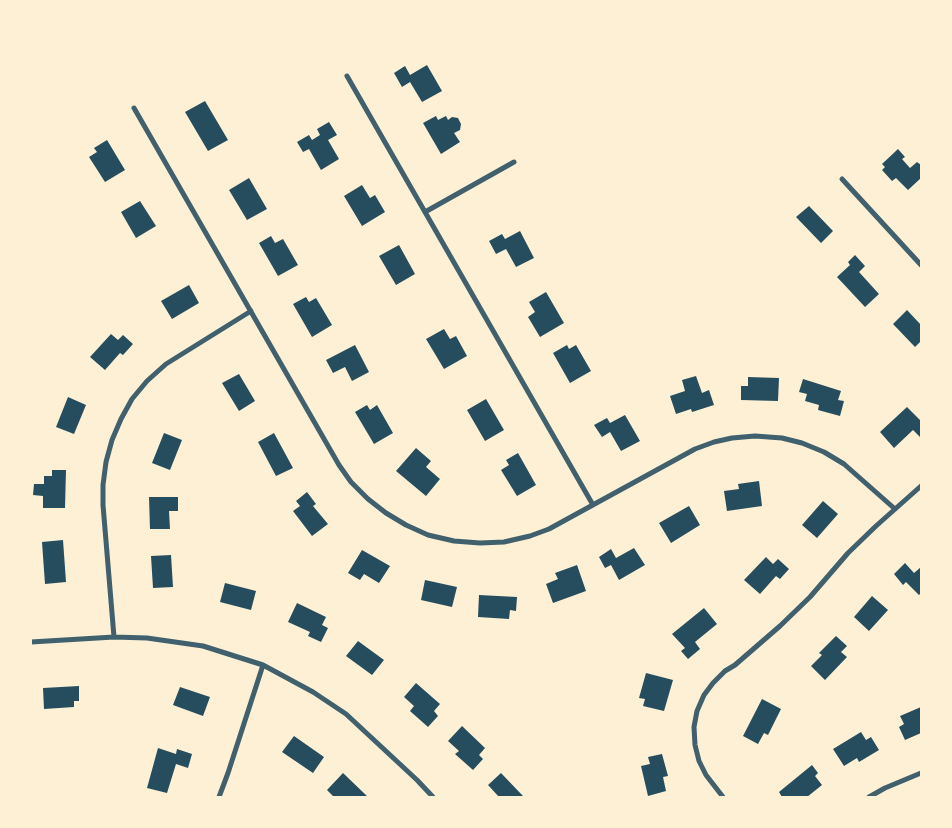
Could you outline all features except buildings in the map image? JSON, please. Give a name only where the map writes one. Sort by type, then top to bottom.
[{"type":"street","points":[[347,76],[593,505]]},
{"type":"street","points":[[134,108],[340,466],[351,482],[368,499],[386,514],[406,525],[428,535],[454,541],[504,542],[530,536],[549,529],[695,449],[732,438],[755,436],[782,438],[802,443],[824,452],[844,464],[895,509]]},
{"type":"street","points":[[425,212],[514,162]]},
{"type":"street","points":[[842,179],[921,265]]},
{"type":"street","points":[[114,637],[103,485],[106,462],[115,433],[132,399],[147,381],[166,364],[251,311]]},
{"type":"street","points":[[723,797],[706,775],[695,745],[694,727],[704,695],[725,672],[780,626],[810,597],[848,553],[921,486]]},
{"type":"street","points":[[31,642],[114,637],[147,638],[203,646],[264,665],[346,714],[433,797]]},
{"type":"street","points":[[219,797],[264,665]]},
{"type":"street","points":[[869,797],[921,773]]}]
